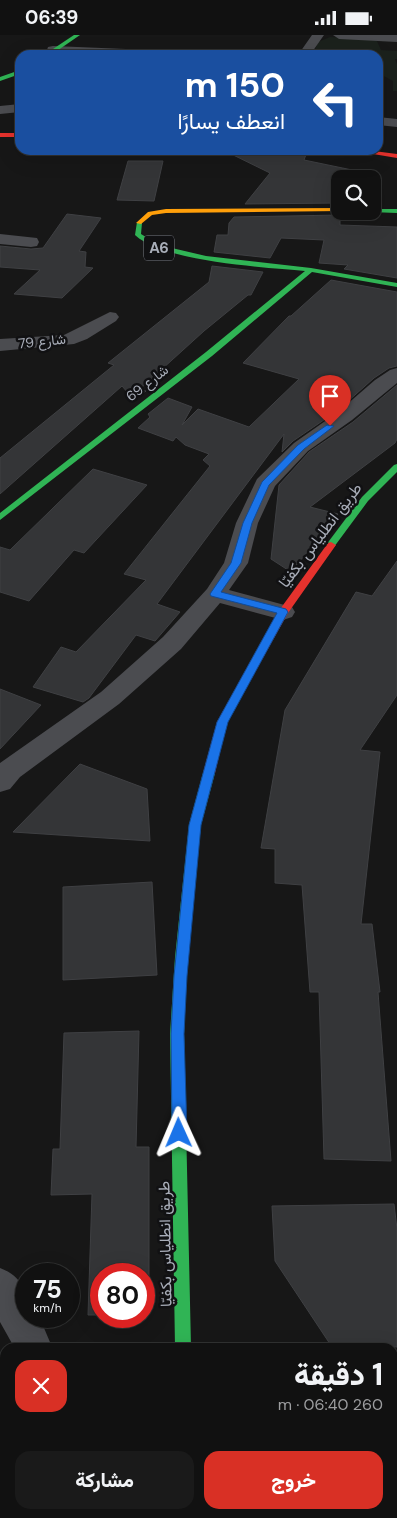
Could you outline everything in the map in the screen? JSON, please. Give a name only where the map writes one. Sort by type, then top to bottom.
[{"type":"main road","points":[[54,50],[77,35]]},
{"type":"main road","points":[[0,79],[15,74]]},
{"type":"main road","points":[[0,135],[15,135]]},
{"type":"main road","points":[[383,154],[397,156]]},
{"type":"main road","name":"A6","points":[[331,210],[166,211],[150,213],[139,223],[138,235],[157,247],[206,258],[311,270],[397,285]]},
{"type":"main road","points":[[381,211],[397,211]]},
{"type":"main road","name":"شارع 69","points":[[0,517],[209,354],[311,270]]},
{"type":"main road","name":"طريق انطلياس بكفيّا","points":[[188,1342],[177,1034],[181,957],[195,825],[222,722],[283,612],[365,499],[397,467]]},
{"type":"street","points":[[308,50],[318,35]]},
{"type":"street","points":[[339,35],[397,38]]},
{"type":"street","points":[[0,110],[15,108]]},
{"type":"street","points":[[383,122],[397,123]]},
{"type":"street","points":[[0,239],[31,242]]},
{"type":"street","name":"شارع 79","points":[[0,345],[67,340],[80,335],[110,317]]},
{"type":"street","points":[[0,782],[10,771],[110,698],[172,643],[215,594],[236,563],[248,523],[265,483],[301,447],[345,416],[382,384],[397,374]]},
{"type":"street","points":[[215,594],[283,612]]},
{"type":"street","points":[[0,1286],[23,1324],[31,1343]]},
{"type":"shaded area","points":[[330,37],[376,39],[381,50],[315,50],[318,42]]},
{"type":"shaded area","points":[[383,50],[397,51],[397,59],[395,59],[397,64],[397,91],[393,91],[393,81],[383,76]]},
{"type":"building","points":[[233,155],[306,155],[304,160],[352,170],[331,170],[331,203],[245,204],[270,173]]},
{"type":"building","points":[[128,161],[163,161],[154,201],[117,200]]},
{"type":"building","points":[[67,214],[101,218],[79,251],[86,252],[85,267],[93,268],[62,298],[14,294],[40,270],[0,267],[0,246],[31,249],[43,248]]},
{"type":"building","points":[[331,215],[331,220],[340,220],[340,225],[397,227],[397,278],[344,269],[348,265],[319,263],[324,240],[281,238],[270,258],[214,252],[217,235],[228,235],[229,223],[234,217]]},
{"type":"building","points":[[212,266],[263,272],[251,295],[248,295],[204,331],[140,389],[146,391],[134,400],[122,386],[0,494],[0,458],[114,365],[108,363],[209,282]]},
{"type":"building","points":[[331,280],[397,292],[397,366],[389,368],[374,378],[337,411],[293,441],[282,452],[284,434],[157,604],[180,612],[155,641],[136,635],[89,698],[83,702],[33,687],[61,647],[76,652],[146,580],[124,574],[210,466],[203,460],[209,454],[185,445],[176,437],[173,441],[138,428],[150,417],[148,414],[168,398],[192,407],[182,425],[198,409],[249,427],[299,379],[243,363],[289,316]]},
{"type":"building","points":[[397,385],[397,439],[395,443],[310,507],[338,514],[291,572],[271,559],[279,485],[309,452],[353,422]]},
{"type":"building","points":[[93,469],[147,485],[84,553],[74,550],[29,601],[0,592],[0,547],[10,550]]},
{"type":"building","points":[[397,561],[397,695],[360,750],[380,752],[361,924],[372,924],[380,992],[378,992],[391,1161],[324,1159],[319,992],[310,992],[302,885],[275,883],[275,849],[261,848],[285,710],[356,592],[372,596]]},
{"type":"building","points":[[0,689],[41,705],[0,749]]},
{"type":"building","points":[[80,764],[147,789],[150,841],[13,832]]},
{"type":"building","points":[[152,882],[157,975],[63,980],[63,887]]},
{"type":"building","points":[[139,1031],[136,1147],[149,1147],[149,1263],[90,1263],[90,1315],[88,1315],[92,1194],[51,1195],[53,1149],[60,1149],[64,1033]]},
{"type":"building","points":[[394,1204],[397,1229],[397,1343],[329,1343],[275,1261],[272,1206]]},
{"type":"traffic: fast","points":[[54,50],[77,35]]},
{"type":"traffic: fast","points":[[0,79],[15,74]]},
{"type":"traffic: fast","points":[[381,211],[397,211]]},
{"type":"traffic: fast","points":[[139,223],[138,235],[157,247],[206,258],[311,270],[397,285]]},
{"type":"traffic: fast","points":[[0,517],[209,354],[311,270]]},
{"type":"traffic: fast","points":[[331,545],[365,499],[397,467]]},
{"type":"traffic: fast","points":[[183,1343],[177,1034],[181,957],[195,825],[209,773]]},
{"type":"traffic: slow","points":[[139,223],[150,213],[166,211],[331,210]]},
{"type":"traffic: jam","points":[[0,135],[15,135]]},
{"type":"traffic: jam","points":[[383,154],[397,156]]},
{"type":"traffic: jam","points":[[209,773],[222,722],[283,612],[331,545]]},
{"type":"route","points":[[179,1133],[177,1034],[180,976],[195,825],[222,722],[283,612],[215,594],[236,563],[248,523],[265,483],[301,447],[330,426]]}]
